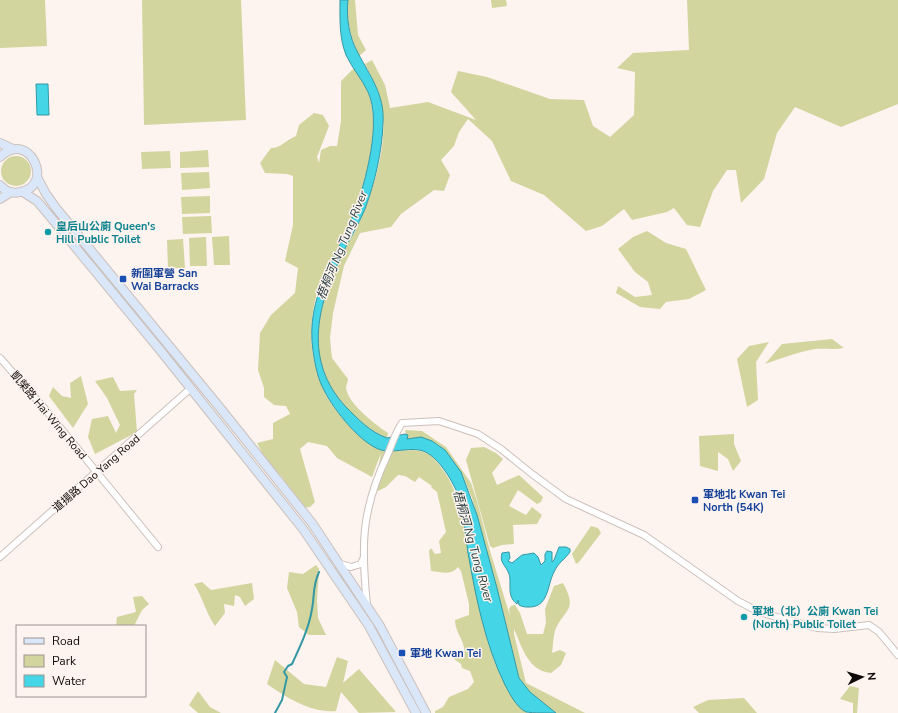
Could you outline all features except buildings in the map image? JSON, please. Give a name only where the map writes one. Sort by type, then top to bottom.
[{"type":"main road","points":[[0,143],[13,150]]},
{"type":"main road","points":[[0,157],[6,152],[13,150],[24,151],[32,156],[37,167],[37,177],[46,194],[56,208],[285,489],[340,564],[380,626],[426,713]]},
{"type":"main road","points":[[23,192],[32,186],[37,177]]},
{"type":"main road","points":[[0,185],[11,192],[23,192],[37,201],[191,388],[299,524],[369,626],[416,713]]},
{"type":"main road","points":[[0,199],[11,192]]},
{"type":"street","name":"凱榮路 Hai Wing Road","points":[[0,358],[97,472],[158,547]]},
{"type":"street","name":"道揚路 Dao Yang Road","points":[[0,557],[191,388]]},
{"type":"street","points":[[367,606],[363,559],[364,528],[374,484],[397,431],[402,423],[436,421],[452,424],[478,434],[501,448],[532,474],[566,499],[648,538],[738,601],[760,612],[817,628],[834,629],[869,625],[879,632],[898,655]]},
{"type":"street","points":[[340,564],[354,567],[361,564],[363,559]]},
{"type":"green space","points":[[0,0],[45,0],[47,46],[0,48]]},
{"type":"green space","points":[[142,0],[241,0],[246,120],[144,125]]},
{"type":"green space","points":[[348,0],[355,0],[358,35],[366,50],[359,56],[350,29]]},
{"type":"green space","points":[[491,0],[506,0],[507,6],[492,8]]},
{"type":"green space","points":[[687,0],[898,0],[898,104],[841,127],[795,107],[777,133],[764,179],[741,203],[736,170],[727,170],[713,191],[700,227],[687,225],[674,208],[667,212],[632,220],[624,209],[602,226],[586,231],[544,195],[511,181],[492,141],[468,119],[459,132],[454,146],[441,160],[450,175],[444,191],[434,190],[401,214],[391,227],[360,233],[344,266],[333,313],[330,338],[332,358],[348,379],[346,388],[352,401],[363,414],[388,433],[387,438],[369,428],[344,405],[331,388],[323,371],[319,353],[318,334],[321,315],[332,277],[340,258],[358,226],[371,194],[382,150],[383,120],[381,100],[365,64],[372,60],[385,85],[390,108],[428,102],[476,120],[451,92],[458,71],[487,77],[550,99],[584,100],[593,126],[610,137],[634,115],[635,72],[617,68],[633,53],[689,50]]},
{"type":"green space","points":[[354,68],[368,91],[373,112],[373,132],[370,154],[359,198],[336,255],[322,281],[315,301],[311,333],[315,366],[329,400],[342,418],[358,435],[375,447],[383,450],[411,450],[424,452],[436,461],[444,471],[455,492],[458,502],[475,590],[486,636],[503,680],[514,699],[527,713],[435,713],[435,711],[443,707],[449,697],[468,689],[474,682],[470,671],[462,668],[461,664],[454,659],[453,654],[459,658],[464,656],[464,646],[457,630],[455,620],[469,615],[469,604],[461,571],[458,567],[452,572],[442,573],[431,571],[429,551],[431,548],[435,554],[441,553],[439,541],[446,532],[437,492],[431,487],[432,486],[419,477],[415,482],[405,476],[398,475],[386,487],[374,493],[381,453],[372,477],[337,458],[327,446],[308,442],[300,449],[315,502],[310,507],[302,508],[282,477],[268,464],[257,443],[273,439],[273,423],[290,414],[286,406],[274,405],[264,397],[264,388],[258,370],[260,333],[271,315],[295,293],[298,268],[285,261],[293,225],[293,176],[287,174],[265,173],[260,163],[271,148],[278,147],[296,136],[299,125],[314,113],[323,115],[329,126],[317,157],[319,163],[321,150],[330,146],[337,146],[341,121],[341,81]]},
{"type":"green space","points":[[208,150],[209,167],[180,168],[180,152]]},
{"type":"green space","points":[[170,151],[171,168],[142,169],[141,152]]},
{"type":"green space","points":[[16,156],[22,157],[30,165],[30,177],[22,185],[16,186],[10,185],[2,177],[1,171],[2,165],[10,157]]},
{"type":"green space","points":[[209,172],[210,188],[182,190],[181,173]]},
{"type":"green space","points":[[210,196],[210,213],[182,214],[181,197]]},
{"type":"green space","points":[[211,216],[212,233],[183,234],[182,217]]},
{"type":"green space","points":[[647,231],[666,243],[686,249],[706,290],[689,299],[666,302],[660,309],[640,307],[616,293],[618,286],[635,297],[652,295],[648,282],[635,272],[618,249],[633,237]]},
{"type":"green space","points":[[229,236],[230,265],[214,265],[212,237]]},
{"type":"green space","points":[[206,237],[207,266],[190,266],[189,238]]},
{"type":"green space","points":[[183,239],[185,268],[168,268],[167,240]]},
{"type":"green space","points":[[832,339],[844,348],[809,350],[765,364],[782,344]]},
{"type":"green space","points":[[769,342],[756,362],[758,400],[747,407],[737,359],[749,346]]},
{"type":"green space","points":[[81,376],[88,404],[73,428],[49,396],[53,387],[62,396],[71,398],[70,383]]},
{"type":"green space","points":[[113,377],[120,391],[137,390],[134,394],[137,432],[95,454],[88,437],[92,419],[108,416],[116,433],[120,425],[107,398],[95,381]]},
{"type":"green space","points":[[405,430],[422,431],[446,447],[471,483],[510,616],[509,609],[511,606],[515,605],[520,613],[527,634],[543,634],[546,623],[545,609],[554,586],[563,583],[568,592],[570,605],[555,631],[552,653],[560,650],[566,653],[561,665],[551,673],[537,668],[527,657],[514,629],[514,634],[526,683],[585,713],[556,713],[530,692],[519,678],[497,588],[472,498],[464,479],[451,458],[439,445],[421,437],[407,439]]},
{"type":"green space","points":[[734,434],[734,444],[741,461],[733,471],[728,459],[718,452],[718,471],[700,466],[699,436]]},
{"type":"green space","points":[[484,447],[496,453],[503,459],[492,473],[497,485],[519,475],[543,497],[541,502],[537,504],[518,490],[509,506],[526,515],[532,507],[542,515],[537,524],[513,525],[514,544],[502,545],[493,548],[490,546],[466,460],[471,448]]},
{"type":"green space","points":[[591,526],[598,528],[601,533],[576,564],[572,554]]},
{"type":"green space","points":[[316,565],[319,569],[317,600],[318,618],[326,635],[309,635],[299,627],[297,612],[287,588],[289,572],[303,574]]},
{"type":"green space","points":[[202,582],[211,590],[252,583],[254,599],[245,606],[240,597],[235,595],[234,606],[224,604],[225,613],[215,626],[194,584]]},
{"type":"green space","points":[[142,596],[149,604],[142,610],[134,625],[116,625],[117,617],[136,612],[133,597]]},
{"type":"green space","points":[[337,657],[348,661],[343,683],[359,669],[396,712],[359,713],[341,692],[336,711],[317,710],[300,704],[267,684],[275,660],[304,684],[326,687]]},
{"type":"green space","points":[[850,686],[859,688],[857,713],[853,713],[853,703],[840,699]]},
{"type":"green space","points":[[198,691],[210,707],[221,713],[198,713],[189,705]]},
{"type":"green space","points":[[744,698],[757,713],[699,713],[693,707],[708,700]]},
{"type":"water","name":"梧桐河 Ng Tung River","points":[[340,0],[348,0],[347,13],[350,34],[355,47],[376,86],[382,103],[383,123],[380,156],[369,199],[332,276],[325,296],[318,334],[319,353],[324,372],[333,390],[346,407],[370,429],[387,438],[405,434],[408,435],[407,439],[421,437],[432,441],[445,450],[461,472],[477,515],[519,678],[530,692],[556,713],[536,713],[522,710],[516,704],[505,685],[492,653],[478,604],[459,497],[446,472],[431,455],[425,452],[419,450],[390,451],[373,447],[357,434],[341,417],[325,392],[319,377],[313,351],[312,331],[314,312],[324,278],[348,228],[361,194],[369,160],[373,130],[373,111],[370,98],[366,87],[348,60],[342,41],[340,28]]},
{"type":"water","points":[[36,84],[48,84],[49,115],[37,115]]},
{"type":"water","points":[[559,547],[566,547],[570,549],[570,552],[556,569],[544,600],[535,606],[527,607],[519,605],[518,600],[517,604],[510,593],[510,578],[501,559],[502,553],[509,552],[510,558],[508,561],[512,563],[522,555],[534,553],[538,557],[541,565],[545,561],[545,554],[547,551],[552,552],[552,562],[554,560]]},
{"type":"waterway","points":[[275,713],[282,700],[287,677],[284,672],[288,666],[292,664],[309,623],[313,604],[314,587],[319,572]]},
{"type":"place","name":"皇后山公廁 Queen's Hill Public Toilet","points":[[48,232]]},
{"type":"place","name":"新圍軍營 San Wai Barracks","points":[[123,279]]},
{"type":"place","name":"軍地北 Kwan Tei North (54K)","points":[[695,500]]},
{"type":"place","name":"軍地（北）公廁 Kwan Tei (North) Public Toilet","points":[[744,617]]},
{"type":"place","name":"軍地 Kwan Tei","points":[[402,653]]}]
